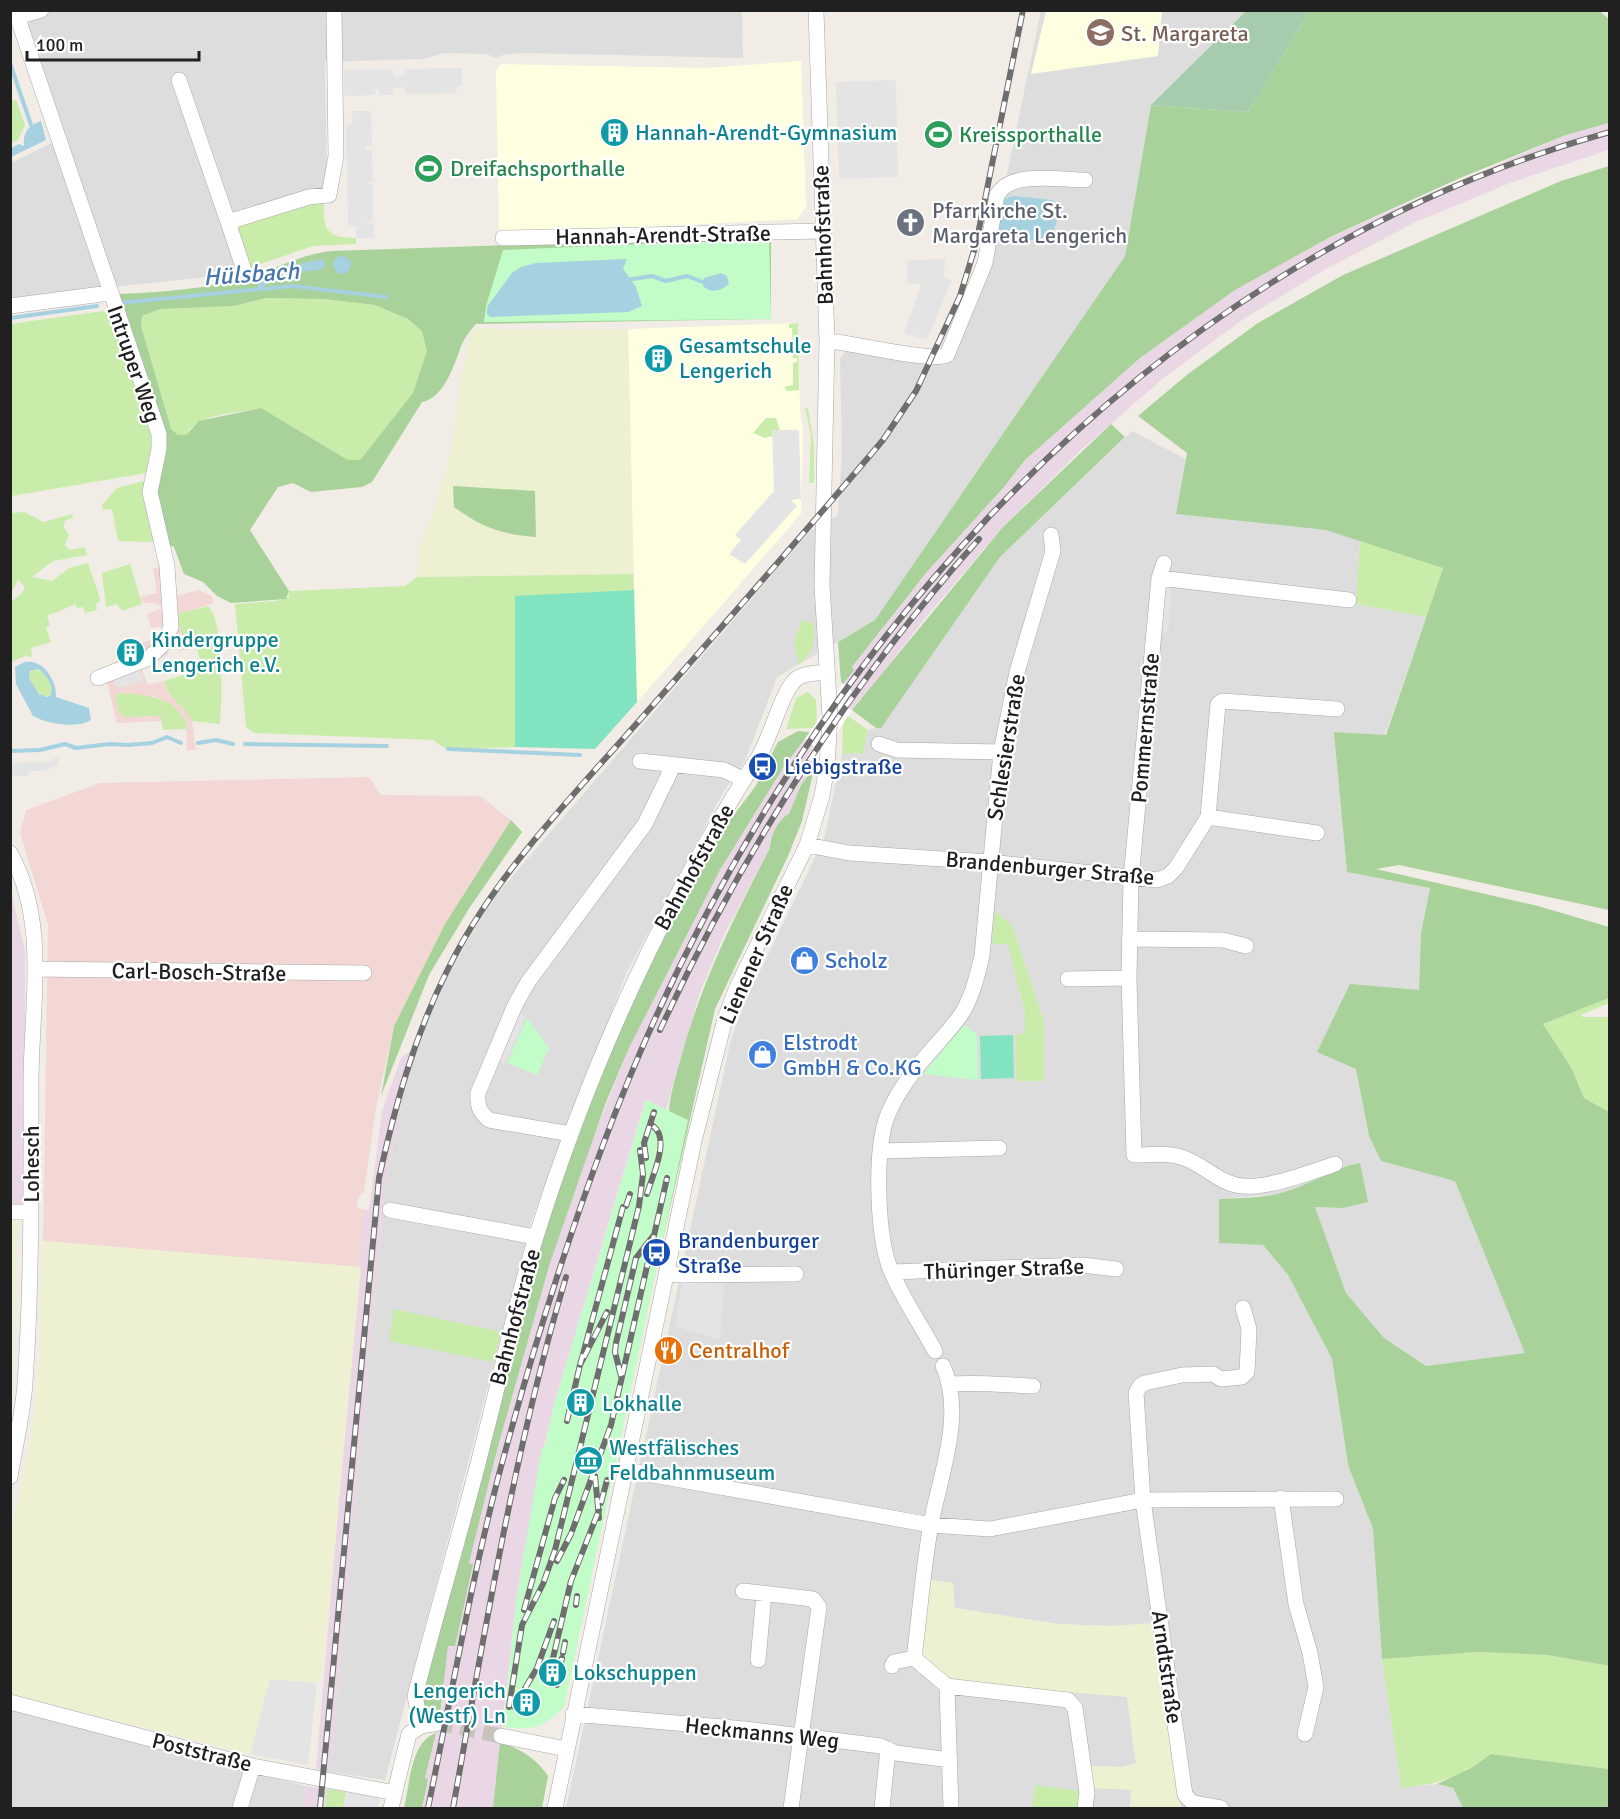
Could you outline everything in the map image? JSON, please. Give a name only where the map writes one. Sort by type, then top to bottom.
[{"type":"street","points":[[16,14],[41,10]]},
{"type":"street","points":[[228,222],[309,197],[329,195],[336,156],[334,10]]},
{"type":"street","name":"Bahnhofstraße","points":[[421,1726],[416,1705],[417,1690],[536,1237],[571,1134],[603,1051],[643,962],[716,823],[770,737],[791,684],[799,678],[827,672],[822,586],[827,341],[816,10]]},
{"type":"street","name":"Intruper Weg","points":[[16,14],[159,434],[159,449],[150,492],[167,566],[171,627],[163,644],[148,658],[98,678]]},
{"type":"street","points":[[179,80],[244,270]]},
{"type":"street","points":[[827,341],[849,342],[933,357],[947,356],[985,263],[997,195],[1001,187],[1020,179],[1084,180]]},
{"type":"street","name":"Hannah-Arendt-Straße","points":[[503,238],[824,231]]},
{"type":"street","name":"Intruper Weg","points":[[10,306],[110,293]]},
{"type":"street","name":"Schlesierstraße","points":[[935,1351],[892,1272],[880,1225],[880,1151],[885,1123],[894,1100],[934,1044],[961,1015],[975,986],[982,956],[1001,752],[1017,672],[1053,551],[1051,535]]},
{"type":"street","name":"Pommernstraße","points":[[1164,563],[1159,578],[1131,879],[1129,978],[1134,1155],[1172,1155],[1185,1158],[1227,1183],[1243,1187],[1303,1176],[1335,1164]]},
{"type":"street","points":[[1159,578],[1349,600]]},
{"type":"street","name":"Lienener Straße","points":[[555,1809],[666,1273],[719,1036],[737,987],[807,845],[822,796],[827,766],[830,716],[827,672]]},
{"type":"street","name":"Brandenburger Straße","points":[[807,845],[849,853],[990,862],[1156,880],[1168,876],[1176,868],[1208,817],[1218,704],[1222,700],[1337,709]]},
{"type":"street","points":[[879,744],[897,750],[1001,752]]},
{"type":"street","points":[[640,761],[724,770],[744,780]]},
{"type":"street","points":[[571,1134],[489,1120],[477,1104],[478,1093],[515,1005],[528,982],[645,824],[674,766]]},
{"type":"street","points":[[1208,817],[1317,833]]},
{"type":"street","name":"Lohesch","points":[[10,853],[26,892],[35,969],[31,1212],[25,1385],[10,1477]]},
{"type":"street","points":[[1129,939],[1222,939],[1246,946]]},
{"type":"street","name":"Carl-Bosch-Straße","points":[[35,969],[364,973]]},
{"type":"street","points":[[1068,978],[1129,978]]},
{"type":"street","points":[[880,1151],[999,1148]]},
{"type":"street","points":[[390,1210],[536,1237]]},
{"type":"street","points":[[10,1212],[31,1212]]},
{"type":"street","name":"Thüringer Straße","points":[[892,1272],[1082,1265],[1116,1269]]},
{"type":"street","points":[[666,1273],[702,1276],[796,1274]]},
{"type":"street","name":"Arndtstraße","points":[[1221,1809],[1192,1806],[1185,1795],[1143,1500],[1136,1393],[1140,1386],[1182,1375],[1213,1374],[1221,1379],[1242,1377],[1247,1372],[1249,1329],[1243,1308]]},
{"type":"street","points":[[914,1658],[931,1525],[951,1427],[951,1384],[943,1366]]},
{"type":"street","points":[[951,1384],[987,1382],[1033,1386]]},
{"type":"street","points":[[625,1470],[931,1525],[990,1529],[1143,1500],[1336,1499]]},
{"type":"street","points":[[1281,1498],[1296,1604],[1310,1653],[1316,1687],[1305,1734]]},
{"type":"street","points":[[743,1591],[813,1599],[819,1607],[791,1809]]},
{"type":"street","points":[[758,1660],[764,1594]]},
{"type":"street","points":[[892,1666],[894,1662],[914,1658]]},
{"type":"street","points":[[914,1658],[948,1686],[1068,1700],[1075,1708],[1087,1792],[1085,1809]]},
{"type":"street","points":[[948,1686],[951,1809]]},
{"type":"street","name":"Poststraße","points":[[10,1702],[253,1766],[395,1793]]},
{"type":"street","name":"Heckmanns Weg","points":[[573,1714],[881,1746],[896,1753],[950,1760]]},
{"type":"street","points":[[391,1809],[409,1734],[421,1726],[438,1724]]},
{"type":"street","points":[[501,1736],[566,1749]]},
{"type":"street","points":[[882,1809],[888,1749]]},
{"type":"street","points":[[240,1809],[253,1766]]},
{"type":"shaded area","points":[[42,10],[742,11],[743,58],[525,53],[506,54],[495,58],[487,54],[444,53],[423,59],[325,62],[327,188],[243,273],[11,298],[11,163],[53,142],[15,28]]},
{"type":"shaded area","points":[[1041,11],[1246,11],[1151,105],[1125,256],[875,620],[777,677],[745,761],[724,791],[627,972],[531,1222],[385,1780],[330,1772],[386,1180],[401,1104],[418,1044],[450,970],[492,900],[810,531],[838,515],[842,455],[840,359],[844,353],[851,350],[946,365],[988,265]]},
{"type":"shaded area","name":"St. Margareta","points":[[1046,11],[1162,11],[1158,56],[1031,74]]},
{"type":"shaded area","points":[[1246,11],[1310,11],[1248,112],[1151,105]]},
{"type":"shaded area","points":[[801,61],[806,207],[797,219],[499,235],[496,71],[501,64],[706,68]]},
{"type":"shaded area","points":[[462,68],[462,86],[458,86],[456,93],[406,94],[404,88],[397,87],[393,89],[393,95],[380,95],[376,87],[375,95],[344,96],[344,70],[392,69],[394,77],[405,76],[405,69]]},
{"type":"shaded area","points":[[896,80],[898,177],[839,179],[836,82]]},
{"type":"shaded area","points":[[351,111],[371,111],[372,146],[366,146],[365,150],[372,150],[373,181],[365,183],[373,185],[373,220],[366,223],[374,224],[374,238],[356,238],[356,226],[348,225],[346,125],[353,124]]},
{"type":"shaded area","points":[[1609,123],[1609,150],[1510,183],[1416,222],[1326,269],[1245,318],[1166,376],[1081,450],[1003,527],[922,622],[862,700],[860,699],[852,710],[843,704],[852,691],[843,684],[853,670],[852,668],[926,573],[1004,487],[1025,460],[1140,358],[1235,290],[1332,236],[1566,135]]},
{"type":"shaded area","points":[[945,259],[944,277],[952,280],[927,340],[904,333],[921,284],[907,283],[907,260]]},
{"type":"shaded area","points":[[798,323],[800,410],[803,433],[801,514],[637,702],[628,329]]},
{"type":"shaded area","points":[[478,327],[501,330],[628,329],[633,574],[417,577],[420,545],[437,502],[451,452],[461,379],[471,333]]},
{"type":"shaded area","points":[[772,430],[799,430],[801,499],[791,500],[797,506],[745,564],[729,554],[741,540],[735,535],[774,491]]},
{"type":"shaded area","points":[[1132,431],[1186,459],[1176,514],[1326,530],[1360,539],[1356,604],[1426,617],[1385,735],[1335,732],[1347,872],[1430,888],[1421,933],[1419,991],[1356,1069],[1369,1136],[1381,1161],[1455,1180],[1526,1353],[1426,1366],[1384,1338],[1346,1293],[1315,1207],[1345,1208],[1368,1202],[1343,1166],[1321,1179],[1280,1194],[1220,1199],[1220,1243],[1263,1245],[1288,1275],[1332,1359],[1348,1465],[1373,1529],[1382,1659],[1401,1788],[1437,1784],[1453,1788],[1463,1808],[1181,1808],[1152,1624],[1110,1626],[1058,1624],[955,1608],[919,1647],[1127,1697],[1136,1763],[1123,1767],[1089,1766],[1131,1790],[1130,1808],[566,1808],[731,1039],[745,1002],[824,839],[842,754],[863,753],[868,730],[881,727],[1000,557]]},
{"type":"shaded area","points":[[162,567],[175,596],[199,590],[213,597],[214,603],[178,614],[186,650],[179,651],[176,645],[167,648],[168,655],[144,664],[141,668],[148,685],[164,681],[167,692],[186,710],[192,721],[196,750],[187,750],[186,726],[174,707],[154,696],[119,693],[115,696],[119,712],[125,717],[161,716],[162,721],[117,723],[106,679],[147,655],[143,642],[159,638],[164,626],[151,628],[147,614],[163,608],[156,603],[144,603],[140,597],[157,593],[153,568]]},
{"type":"shaded area","points":[[1163,585],[1172,586],[1168,632],[1160,631]]},
{"type":"shaded area","points":[[139,669],[143,681],[116,688],[113,677]]},
{"type":"shaded area","points":[[805,739],[814,746],[806,759],[815,765],[800,787],[789,815],[770,839],[770,848],[724,935],[700,992],[666,1110],[645,1101],[554,1405],[542,1448],[517,1595],[493,1808],[422,1808],[428,1779],[425,1778],[443,1702],[440,1701],[448,1646],[455,1646],[472,1564],[469,1563],[497,1450],[550,1263],[588,1150],[629,1048],[720,870],[783,768]]},
{"type":"shaded area","points":[[58,757],[58,766],[43,771],[28,771],[28,776],[11,776],[11,763],[48,762]]},
{"type":"shaded area","points":[[369,777],[381,795],[480,796],[511,820],[445,924],[394,1026],[376,1108],[364,1192],[358,1198],[357,1207],[364,1210],[361,1267],[43,1241],[48,925],[20,833],[26,810],[100,783]]},
{"type":"shaded area","points":[[10,887],[25,951],[25,1207],[10,1207]]},
{"type":"shaded area","points":[[519,1013],[526,1016],[505,1064],[497,1060]]},
{"type":"shaded area","points":[[418,1044],[401,1104],[386,1181],[330,1772],[316,1769],[364,1210],[369,1210],[382,1111],[401,1058]]},
{"type":"shaded area","points":[[10,1222],[18,1222],[11,1391]]},
{"type":"shaded area","points":[[43,1241],[361,1267],[322,1679],[317,1683],[270,1679],[250,1754],[11,1694],[11,1535],[32,1433],[39,1366]]},
{"type":"shaded area","points":[[683,1277],[725,1277],[720,1340],[675,1326]]},
{"type":"shaded area","points":[[928,1579],[953,1583],[955,1608],[1058,1624],[1110,1626],[1152,1623],[1181,1808],[1130,1808],[1131,1790],[1091,1788],[1088,1766],[1123,1767],[1136,1763],[1127,1697],[959,1683],[947,1678],[922,1658],[919,1647]]},
{"type":"shaded area","points":[[270,1679],[317,1683],[308,1765],[250,1754]]},
{"type":"shaded area","points":[[10,1710],[305,1786],[303,1808],[11,1808]]},
{"type":"shaded area","points":[[305,1786],[327,1789],[325,1808],[303,1808]]},
{"type":"shaded area","points":[[346,1792],[380,1798],[378,1808],[343,1808]]},
{"type":"green space","points":[[1598,10],[1609,19],[1609,123],[1566,135],[1460,178],[1332,236],[1235,290],[1140,358],[1025,460],[1004,487],[926,573],[852,667],[854,670],[843,684],[841,682],[838,642],[875,620],[1125,256],[1151,105],[1248,112],[1310,11]]},
{"type":"green space","points":[[16,100],[25,125],[18,140],[11,143],[11,101]]},
{"type":"green space","points":[[1609,166],[1609,910],[1399,865],[1376,869],[1538,906],[1609,927],[1609,998],[1543,1024],[1572,1069],[1584,1098],[1609,1112],[1610,1666],[1547,1655],[1477,1652],[1382,1659],[1373,1529],[1348,1465],[1332,1359],[1288,1275],[1263,1245],[1219,1243],[1219,1199],[1281,1193],[1340,1168],[1360,1163],[1368,1202],[1344,1208],[1315,1207],[1346,1293],[1384,1338],[1426,1366],[1525,1353],[1455,1181],[1381,1161],[1369,1136],[1356,1069],[1317,1052],[1350,984],[1419,990],[1421,933],[1430,888],[1347,872],[1334,732],[1386,735],[1443,568],[1326,530],[1176,514],[1187,453],[1138,416],[1188,374],[1258,323],[1343,275],[1561,181]]},
{"type":"green space","points":[[324,199],[324,217],[328,229],[337,236],[356,238],[356,244],[313,246],[249,268],[235,229],[238,223]]},
{"type":"green space","points":[[771,236],[771,319],[476,324],[463,341],[443,387],[430,399],[422,402],[372,482],[362,487],[311,492],[293,483],[278,487],[250,530],[289,591],[286,599],[231,603],[217,596],[203,582],[184,574],[174,547],[165,543],[155,505],[162,445],[118,297],[119,294],[184,289],[232,281],[259,274],[299,258],[332,251]],"holes":[[[266,298],[324,299],[375,305],[408,319],[422,331],[427,351],[413,393],[360,460],[348,460],[261,408],[199,421],[186,435],[178,435],[171,429],[141,326],[142,316],[160,309],[234,306]]]},
{"type":"green space","points":[[769,239],[771,319],[484,322],[486,306],[503,250]]},
{"type":"green space","points":[[266,298],[324,299],[375,305],[408,319],[423,331],[428,352],[413,393],[360,460],[348,460],[261,408],[210,418],[192,427],[186,435],[178,435],[170,429],[141,326],[142,316],[160,309],[234,306]]},
{"type":"green space","points":[[103,311],[110,315],[115,325],[155,439],[147,473],[11,496],[10,324]]},
{"type":"green space","points":[[798,323],[799,390],[787,391],[784,387],[793,385],[793,363],[797,362],[797,358],[793,358],[792,328],[789,328],[789,324]]},
{"type":"green space","points":[[805,408],[808,408],[814,445],[814,483],[809,483],[811,435]]},
{"type":"green space","points":[[766,418],[776,418],[780,430],[772,430],[772,436],[765,438],[753,433]]},
{"type":"green space","points":[[1111,424],[1125,437],[1000,557],[881,728],[876,728],[852,710],[1003,527]]},
{"type":"green space","points":[[148,480],[155,539],[152,542],[118,541],[112,509],[103,510],[102,505],[117,488]]},
{"type":"green space","points":[[453,486],[535,491],[536,537],[502,532],[474,520],[454,507]]},
{"type":"green space","points":[[24,512],[44,522],[72,514],[73,518],[66,520],[63,526],[69,535],[65,545],[70,550],[85,547],[87,555],[53,561],[32,577],[52,581],[69,568],[88,563],[101,601],[96,604],[97,610],[85,613],[83,607],[77,608],[76,604],[47,616],[50,625],[46,628],[51,642],[31,648],[32,657],[25,656],[11,662],[11,602],[22,593],[25,587],[18,580],[11,593],[11,513]]},
{"type":"green space","points":[[1360,539],[1443,568],[1426,617],[1356,604]]},
{"type":"green space","points":[[130,564],[142,604],[122,611],[117,604],[106,607],[102,573]]},
{"type":"green space","points":[[633,574],[634,590],[515,597],[515,747],[446,749],[433,740],[254,733],[246,727],[235,604],[276,601],[289,597],[289,591],[405,586],[417,577]]},
{"type":"green space","points":[[634,590],[637,702],[595,749],[515,747],[515,596]]},
{"type":"green space","points":[[208,606],[217,626],[219,643],[220,724],[192,721],[168,692],[164,681],[203,668],[196,647],[186,650],[177,614]]},
{"type":"green space","points":[[802,620],[814,624],[814,636],[811,651],[799,664],[794,642]]},
{"type":"green space","points":[[34,669],[42,672],[47,678],[53,692],[51,695],[43,697],[33,686],[28,674]]},
{"type":"green space","points":[[808,692],[816,700],[817,722],[813,728],[786,729],[796,698]]},
{"type":"green space","points":[[119,693],[161,699],[178,710],[187,729],[163,730],[161,716],[125,717],[119,712],[115,696]]},
{"type":"green space","points":[[848,716],[868,730],[863,753],[842,754],[843,723]]},
{"type":"green space","points":[[798,731],[810,732],[783,768],[720,870],[629,1048],[606,1102],[550,1263],[497,1450],[469,1563],[473,1564],[455,1646],[448,1646],[440,1715],[428,1713],[423,1707],[422,1695],[542,1237],[576,1134],[622,1020],[711,845],[755,787],[778,742]]},
{"type":"green space","points":[[815,765],[802,821],[788,856],[715,1009],[650,1296],[669,1135],[670,1103],[690,1027],[709,974],[770,848],[775,829],[789,814],[800,787]]},
{"type":"green space","points":[[511,820],[522,832],[470,907],[429,975],[381,1096],[394,1026],[445,924]]},
{"type":"green space","points":[[995,911],[1012,925],[1044,1021],[1044,1081],[1016,1081],[1016,1035],[1025,1034],[1025,1014],[1008,944],[992,944]]},
{"type":"green space","points":[[1609,998],[1609,1003],[1581,1015],[1583,1017],[1609,1017],[1609,1112],[1584,1098],[1572,1069],[1543,1024]]},
{"type":"green space","points":[[527,1018],[549,1048],[537,1075],[507,1063]]},
{"type":"green space","points":[[964,1025],[977,1034],[978,1080],[923,1074]]},
{"type":"green space","points":[[1013,1035],[1014,1078],[981,1079],[980,1036]]},
{"type":"green space","points":[[646,1100],[688,1120],[564,1707],[543,1724],[530,1728],[503,1727],[517,1595],[542,1447],[545,1446],[554,1405]]},
{"type":"green space","points":[[394,1309],[501,1332],[493,1362],[389,1341]]},
{"type":"green space","points":[[1476,1652],[1547,1655],[1609,1666],[1609,1769],[1491,1754],[1449,1778],[1401,1788],[1382,1659]]},
{"type":"green space","points":[[436,1733],[425,1778],[428,1779],[422,1808],[404,1808],[416,1755],[427,1738]]},
{"type":"green space","points":[[500,1742],[527,1755],[548,1776],[542,1808],[493,1808]]},
{"type":"green space","points":[[1491,1754],[1609,1769],[1609,1808],[1463,1808],[1453,1788],[1437,1784],[1471,1768]]},
{"type":"green space","points":[[1035,1785],[1081,1791],[1079,1808],[1032,1808]]},
{"type":"green space","points":[[327,1789],[346,1792],[343,1808],[325,1808]]},
{"type":"water","points":[[41,121],[46,140],[11,157],[11,148],[19,144],[24,146],[27,130]]},
{"type":"water","points":[[1014,196],[1052,200],[1059,204],[1060,212],[1053,233],[1038,240],[996,240],[1004,199]]},
{"type":"water","points":[[342,256],[348,259],[351,265],[348,271],[342,274],[336,271],[333,265],[336,259]]},
{"type":"water","points":[[324,259],[325,265],[321,270],[285,273],[284,271],[288,266]]},
{"type":"water","points":[[627,259],[623,269],[636,287],[642,306],[628,312],[490,317],[487,314],[487,307],[512,273],[521,267],[536,263]]},
{"type":"water","points":[[721,273],[727,276],[729,284],[720,290],[713,291],[703,286],[704,278]]},
{"type":"water","points":[[25,662],[38,664],[52,678],[56,697],[89,708],[91,720],[70,725],[33,716],[16,684],[15,667]],"holes":[[[38,669],[49,680],[52,692],[47,697],[39,694],[29,678],[30,671]]]},
{"type":"pier","points":[[843,684],[852,691],[843,704],[852,710],[815,765],[806,759],[814,746],[805,739]]},
{"type":"waterway","points":[[10,63],[31,125]]},
{"type":"waterway","name":"Hülsbach","points":[[627,280],[652,276],[666,281],[687,276],[703,282]]},
{"type":"waterway","points":[[259,287],[273,277]]},
{"type":"waterway","name":"Hülsbach","points":[[119,303],[293,286],[386,297]]},
{"type":"waterway","name":"Hülsbach","points":[[10,318],[97,306]]},
{"type":"waterway","points":[[10,751],[40,750],[65,744],[76,748],[152,743],[167,737],[181,743]]},
{"type":"waterway","points":[[198,743],[216,740],[233,744]]},
{"type":"waterway","points":[[245,744],[387,746]]},
{"type":"waterway","points":[[448,749],[580,755]]},
{"type":"tunnel","points":[[438,1723],[501,1736]]},
{"type":"railway","points":[[320,1808],[379,1178],[399,1098],[425,1021],[447,971],[466,937],[509,871],[559,810],[883,440],[916,391],[960,296],[976,244],[1023,10]]},
{"type":"railway","points":[[428,1808],[470,1601],[498,1478],[546,1310],[603,1145],[675,976],[764,813],[868,659],[988,517],[1123,391],[1272,283],[1434,195],[1610,132]]},
{"type":"railway","points":[[660,1030],[726,899],[802,772],[886,652],[931,594],[979,539]]},
{"type":"railway","points":[[646,1158],[644,1143],[654,1112]]},
{"type":"railway","points":[[647,1194],[660,1148],[658,1132],[653,1126]]},
{"type":"railway","points":[[509,1707],[522,1625],[543,1584],[555,1550],[639,1206],[643,1174],[640,1150]]},
{"type":"railway","points":[[557,1561],[571,1534],[611,1425],[667,1178]]},
{"type":"railway","points":[[626,1206],[630,1194]]},
{"type":"railway","points":[[580,1365],[623,1207]]},
{"type":"railway","points":[[621,1376],[615,1352],[616,1343],[636,1258],[653,1236]]},
{"type":"railway","points":[[453,1808],[516,1474],[566,1277]]},
{"type":"railway","points":[[567,1421],[580,1365],[607,1312]]},
{"type":"railway","points":[[595,1476],[599,1518]]},
{"type":"railway","points":[[524,1610],[555,1498],[564,1480]]},
{"type":"railway","points":[[601,1503],[607,1480]]},
{"type":"railway","points":[[550,1671],[571,1581],[599,1510]]},
{"type":"railway","points":[[576,1605],[577,1596]]},
{"type":"railway","points":[[514,1707],[537,1668],[554,1621]]},
{"type":"railway","points":[[563,1653],[565,1642]]},
{"type":"railway","points":[[557,1685],[562,1658]]},
{"type":"place","name":"St. Margareta","points":[[1100,33]]},
{"type":"place","name":"Hannah-Arendt-Gymnasium","points":[[614,132]]},
{"type":"place","name":"Kreissporthalle","points":[[938,134]]},
{"type":"place","name":"Dreifachsporthalle","points":[[429,168]]},
{"type":"place","name":"Pfarrkirche St. Margareta Lengerich","points":[[911,223]]},
{"type":"place","name":"Gesamtschule Lengerich","points":[[658,358]]},
{"type":"place","name":"Kindergruppe Lengerich e.V.","points":[[130,652]]},
{"type":"place","name":"Liebigstraße","points":[[763,766]]},
{"type":"place","name":"Scholz","points":[[804,960]]},
{"type":"place","name":"Elstrodt GmbH & Co.KG","points":[[762,1055]]},
{"type":"place","name":"Brandenburger Straße","points":[[657,1253]]},
{"type":"place","name":"Centralhof","points":[[668,1350]]},
{"type":"place","name":"Lokhalle","points":[[581,1403]]},
{"type":"place","name":"Westfälisches Feldbahnmuseum","points":[[588,1460]]},
{"type":"place","name":"Lokschuppen","points":[[552,1672]]},
{"type":"place","name":"Lengerich (Westf) Ln","points":[[527,1703]]}]
